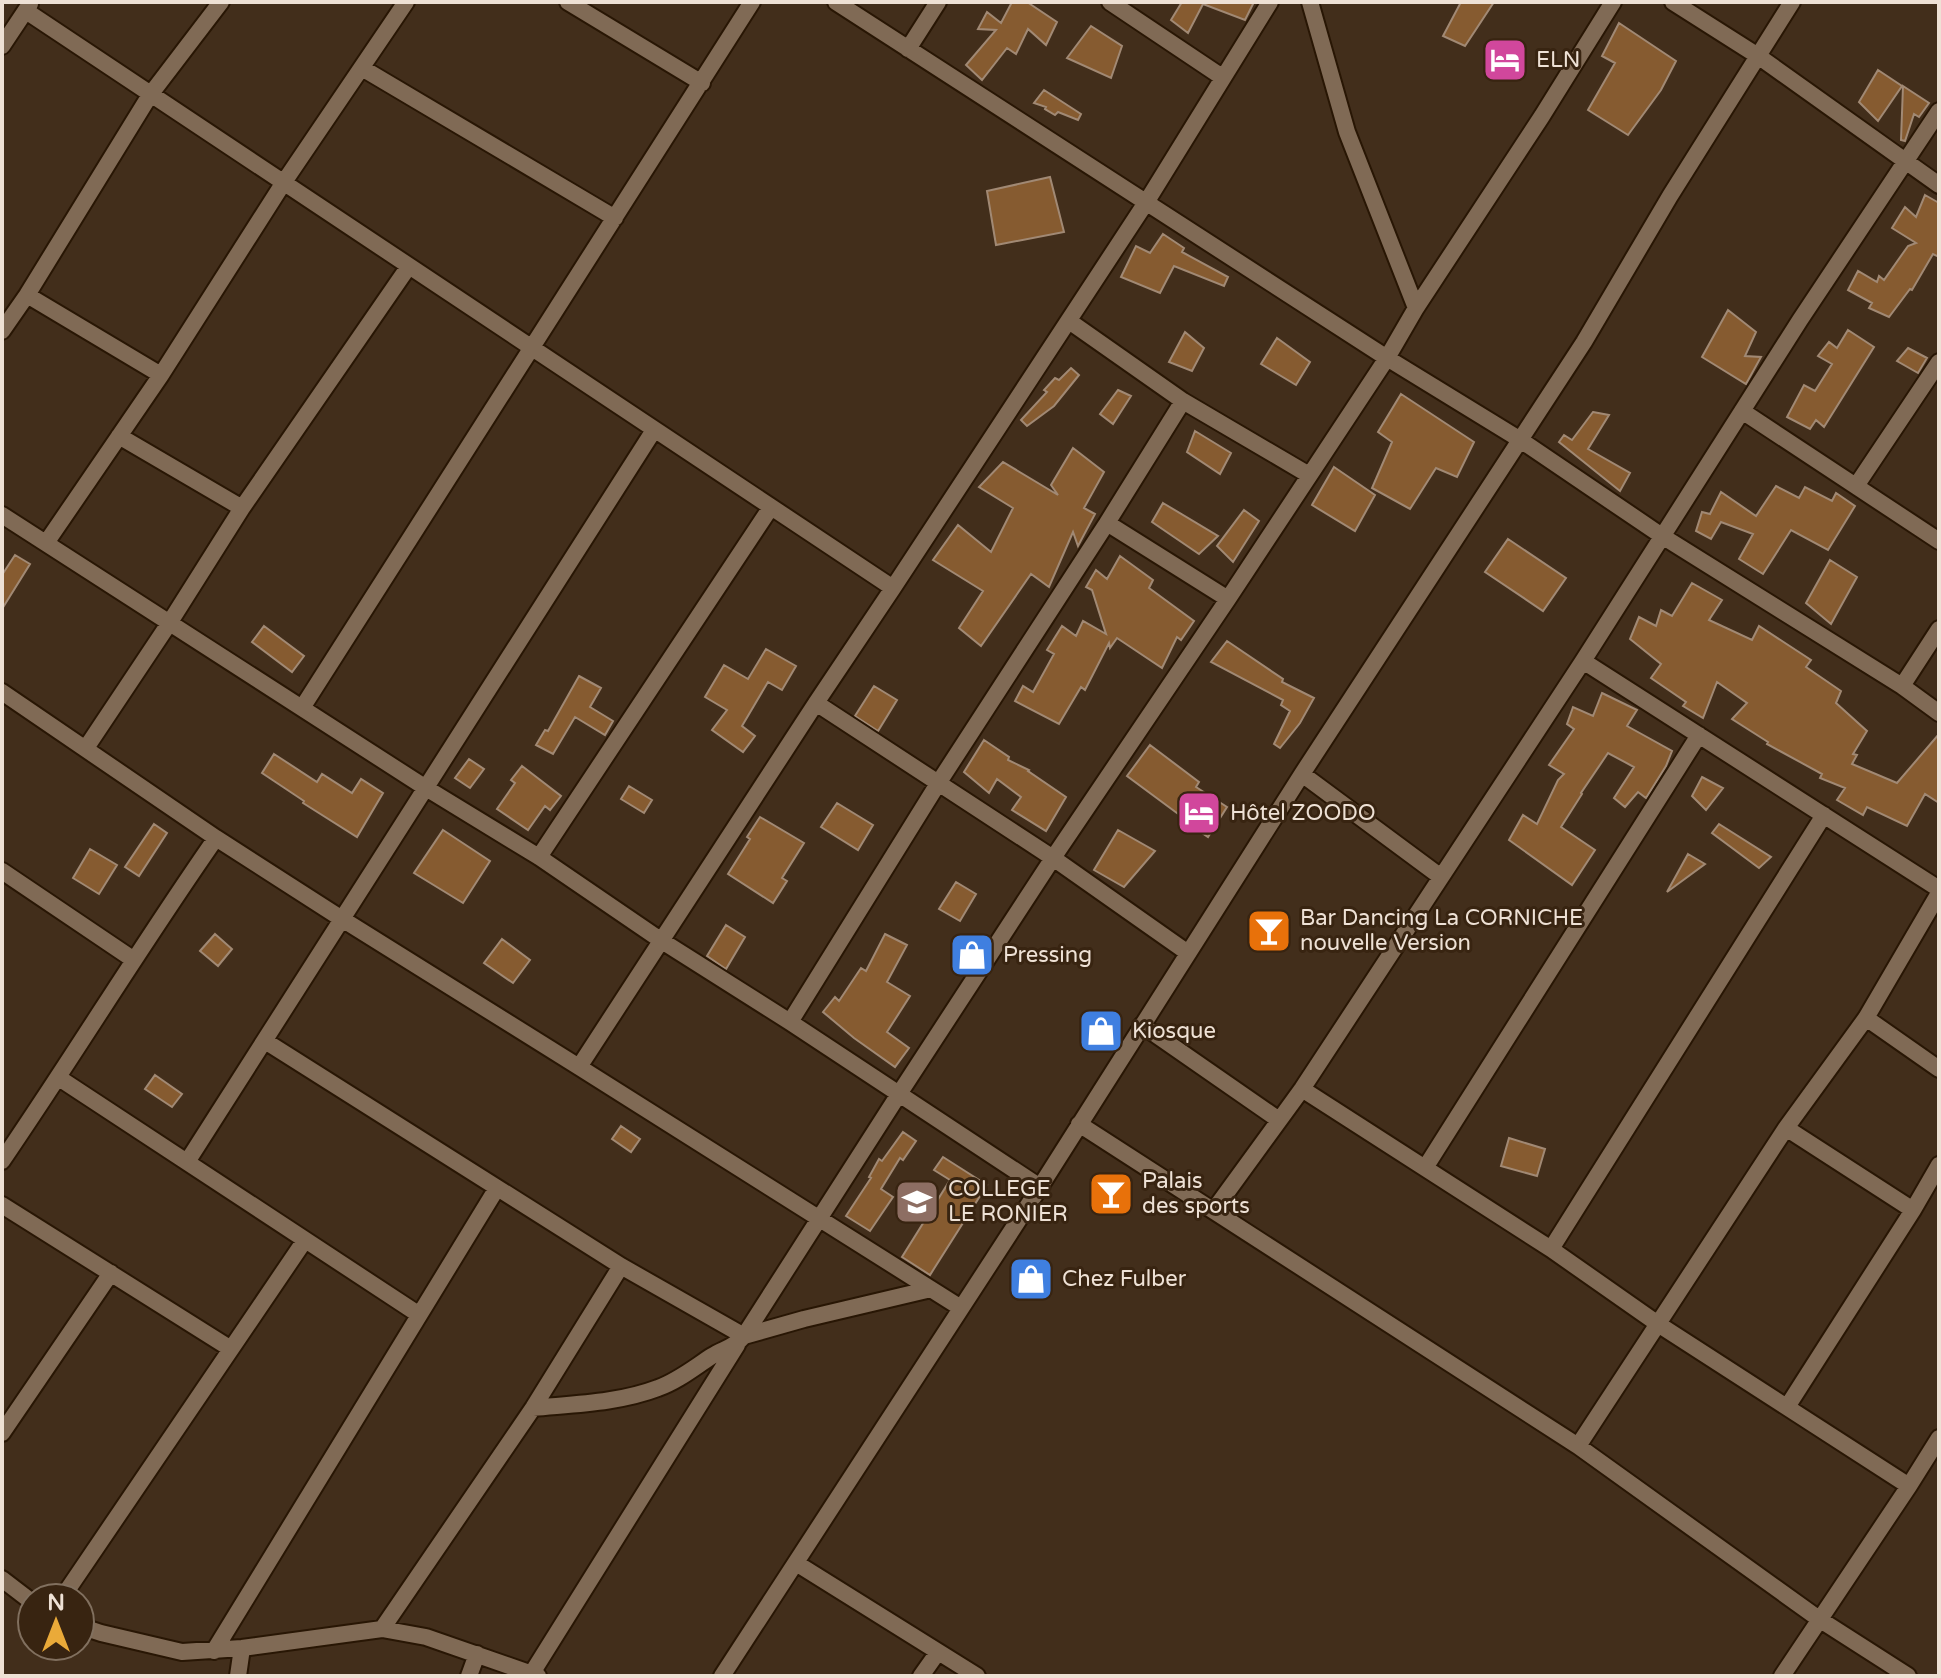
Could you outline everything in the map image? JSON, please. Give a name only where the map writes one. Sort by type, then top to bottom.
[{"type":"street","points":[[2,331],[150,95],[221,2]]},
{"type":"street","points":[[46,543],[161,375],[284,182],[406,2]]},
{"type":"street","points":[[568,2],[702,83]]},
{"type":"street","points":[[302,708],[752,2]]},
{"type":"street","points":[[836,2],[1387,358],[1519,439],[1662,536],[1902,686],[1939,713]]},
{"type":"street","points":[[908,49],[938,2]]},
{"type":"street","points":[[1110,2],[1222,77]]},
{"type":"street","points":[[579,1067],[1147,201],[1270,2]]},
{"type":"street","points":[[1310,2],[1347,132],[1416,308]]},
{"type":"street","points":[[96,1631],[182,1652],[242,1648],[382,1629],[426,1637],[535,1675],[740,1340],[1053,858],[1387,358],[1613,2]]},
{"type":"street","points":[[1673,2],[1758,56],[1939,185]]},
{"type":"street","points":[[722,1676],[1584,342],[1670,196],[1792,2]]},
{"type":"street","points":[[2,46],[29,6],[150,95],[893,588]]},
{"type":"street","points":[[362,68],[615,218]]},
{"type":"street","points":[[1214,1210],[1302,1089],[1939,111]]},
{"type":"street","points":[[86,748],[242,508],[409,266]]},
{"type":"street","points":[[27,295],[161,375]]},
{"type":"street","points":[[1069,321],[1183,401],[1309,475]]},
{"type":"street","points":[[1856,486],[1939,362]]},
{"type":"street","points":[[790,1022],[939,782],[1183,401]]},
{"type":"street","points":[[1742,411],[1939,541]]},
{"type":"street","points":[[187,1162],[654,430]]},
{"type":"street","points":[[119,436],[242,508]]},
{"type":"street","points":[[539,857],[771,507]]},
{"type":"street","points":[[2,515],[426,788],[539,857],[662,941],[1040,1187]]},
{"type":"street","points":[[1107,523],[1228,599]]},
{"type":"street","points":[[1902,686],[1939,629]]},
{"type":"street","points":[[1578,1446],[1786,1128],[1866,1018],[1939,891],[1583,661]]},
{"type":"street","points":[[2,692],[216,838],[342,919],[961,1308]]},
{"type":"street","points":[[816,703],[1053,858],[1188,953]]},
{"type":"street","points":[[1425,1168],[1699,735]]},
{"type":"street","points":[[1302,774],[1441,877]]},
{"type":"street","points":[[1551,1249],[1824,815]]},
{"type":"street","points":[[2,1161],[216,838]]},
{"type":"street","points":[[2,871],[134,960]]},
{"type":"street","points":[[1866,1018],[1939,1069]]},
{"type":"street","points":[[1142,1025],[1279,1120]]},
{"type":"street","points":[[265,1041],[740,1340]]},
{"type":"street","points":[[59,1078],[418,1314]]},
{"type":"street","points":[[1302,1089],[1909,1486]]},
{"type":"street","points":[[1079,1124],[1578,1446],[1819,1619],[1908,1676]]},
{"type":"street","points":[[1786,1128],[1913,1210]]},
{"type":"street","points":[[1787,1407],[1939,1165]]},
{"type":"street","points":[[214,1651],[497,1188]]},
{"type":"street","points":[[2,1205],[231,1349]]},
{"type":"street","points":[[73,1582],[305,1240]]},
{"type":"street","points":[[382,1629],[533,1408],[621,1266]]},
{"type":"street","points":[[2,1433],[111,1273]]},
{"type":"street","points":[[533,1408],[618,1399],[659,1388],[740,1340],[804,1319],[931,1289]]},
{"type":"street","points":[[1782,1676],[1938,1440]]},
{"type":"street","points":[[796,1563],[977,1676]]},
{"type":"street","points":[[238,1676],[242,1648]]},
{"type":"street","points":[[921,1676],[938,1652]]},
{"type":"street","points":[[469,1676],[477,1654]]},
{"type":"building","points":[[1012,2],[1027,2],[1057,22],[1046,45],[1028,29],[1016,54],[1007,48],[982,80],[966,65],[996,30],[978,29],[987,12],[1001,23]]},
{"type":"building","points":[[1182,2],[1254,2],[1245,20],[1203,4],[1188,33],[1171,20]]},
{"type":"building","points":[[1461,2],[1494,2],[1465,46],[1443,36]]},
{"type":"building","points":[[1619,23],[1676,61],[1661,90],[1628,135],[1588,110],[1615,63],[1602,56]]},
{"type":"building","points":[[1091,26],[1122,46],[1111,78],[1067,58]]},
{"type":"building","points":[[1878,70],[1902,86],[1878,121],[1859,102]]},
{"type":"building","points":[[1903,86],[1929,103],[1919,117],[1914,114],[1905,141],[1901,140]]},
{"type":"building","points":[[1044,90],[1081,114],[1078,120],[1058,112],[1055,115],[1046,107],[1034,103]]},
{"type":"building","points":[[1050,177],[1064,232],[996,245],[987,191]]},
{"type":"building","points":[[1925,195],[1939,203],[1939,257],[1933,254],[1912,290],[1889,317],[1869,308],[1872,303],[1848,290],[1858,271],[1877,282],[1879,276],[1884,280],[1908,246],[1916,243],[1892,228],[1905,207],[1916,217]]},
{"type":"building","points":[[1163,234],[1184,248],[1182,252],[1228,277],[1224,286],[1174,266],[1160,293],[1121,277],[1136,246],[1150,253]]},
{"type":"building","points":[[1728,310],[1756,332],[1745,356],[1761,357],[1746,384],[1702,357]]},
{"type":"building","points":[[1848,330],[1874,347],[1824,427],[1816,420],[1810,429],[1787,417],[1804,385],[1815,391],[1832,364],[1818,356],[1829,342],[1837,348]]},
{"type":"building","points":[[1185,332],[1204,348],[1192,371],[1169,362]]},
{"type":"building","points":[[1277,338],[1310,362],[1296,385],[1261,364]]},
{"type":"building","points":[[1908,348],[1927,358],[1918,373],[1897,361]]},
{"type":"building","points":[[1071,368],[1079,375],[1054,406],[1027,426],[1021,420],[1047,392],[1044,390],[1055,378],[1059,380]]},
{"type":"building","points":[[1118,390],[1131,396],[1113,424],[1100,414]]},
{"type":"building","points":[[1401,394],[1474,442],[1457,477],[1436,468],[1410,509],[1372,488],[1392,442],[1378,432]]},
{"type":"building","points":[[1593,412],[1609,415],[1588,449],[1630,473],[1620,491],[1559,442],[1564,435],[1572,440]]},
{"type":"building","points":[[1195,431],[1231,453],[1220,474],[1187,452]]},
{"type":"building","points":[[1073,448],[1104,472],[1084,508],[1095,514],[1078,546],[1073,532],[1049,587],[1031,574],[981,646],[959,628],[983,591],[933,560],[958,525],[991,552],[1013,508],[979,487],[1003,462],[1058,495],[1051,485]]},
{"type":"building","points":[[1334,467],[1375,495],[1355,531],[1312,505]]},
{"type":"building","points":[[1776,486],[1799,498],[1805,487],[1832,501],[1836,493],[1855,506],[1828,550],[1791,530],[1763,574],[1739,559],[1753,534],[1721,522],[1711,539],[1696,531],[1702,512],[1710,514],[1721,492],[1756,516]]},
{"type":"building","points":[[1163,503],[1218,536],[1199,554],[1152,522]]},
{"type":"building","points":[[1244,510],[1259,521],[1233,562],[1217,546]]},
{"type":"building","points":[[1508,539],[1566,578],[1543,611],[1485,572]]},
{"type":"building","points":[[15,555],[30,564],[2,609],[2,575]]},
{"type":"building","points":[[1120,556],[1153,580],[1149,588],[1194,621],[1181,640],[1177,637],[1162,668],[1117,638],[1110,648],[1109,643],[1085,690],[1081,687],[1059,724],[1015,701],[1023,686],[1033,692],[1054,654],[1047,650],[1062,626],[1076,636],[1083,621],[1106,634],[1092,590],[1086,587],[1096,570],[1107,579]]},
{"type":"building","points":[[1830,560],[1857,577],[1831,624],[1806,603]]},
{"type":"building","points":[[1692,583],[1722,600],[1709,620],[1752,640],[1759,626],[1811,660],[1806,667],[1841,691],[1836,703],[1867,731],[1853,754],[1857,755],[1852,764],[1897,783],[1939,734],[1939,803],[1925,794],[1907,826],[1867,807],[1863,815],[1837,800],[1845,788],[1820,778],[1822,774],[1767,744],[1732,719],[1747,703],[1717,682],[1703,718],[1683,706],[1686,702],[1651,678],[1661,664],[1630,639],[1639,617],[1656,626],[1661,610],[1672,616]]},
{"type":"building","points":[[264,626],[304,656],[292,672],[252,642]]},
{"type":"building","points":[[1227,641],[1283,679],[1282,682],[1314,698],[1300,723],[1280,748],[1274,744],[1290,711],[1281,705],[1283,700],[1211,662]]},
{"type":"building","points":[[766,649],[796,666],[782,690],[768,682],[742,726],[755,736],[743,752],[712,730],[727,710],[705,697],[724,665],[748,679]]},
{"type":"building","points":[[579,676],[601,688],[590,707],[613,721],[605,735],[575,717],[553,754],[536,745],[545,730],[548,731]]},
{"type":"building","points":[[874,686],[897,700],[878,731],[855,716]]},
{"type":"building","points":[[1602,693],[1637,710],[1627,726],[1672,751],[1646,798],[1638,792],[1625,807],[1614,798],[1634,767],[1608,753],[1561,827],[1595,850],[1572,885],[1509,840],[1523,815],[1537,824],[1558,780],[1564,774],[1549,765],[1574,729],[1567,724],[1573,707],[1593,716]]},
{"type":"building","points":[[984,740],[1009,757],[1008,760],[1029,770],[1066,797],[1046,831],[1012,810],[1021,797],[997,779],[989,793],[964,772]]},
{"type":"building","points":[[1150,745],[1199,782],[1196,787],[1227,807],[1208,837],[1127,776]]},
{"type":"building","points":[[274,754],[317,782],[322,774],[352,793],[361,779],[383,793],[357,837],[262,773]]},
{"type":"building","points":[[469,759],[484,769],[470,788],[455,778]]},
{"type":"building","points":[[522,766],[561,796],[550,810],[545,806],[528,830],[497,809],[515,783],[511,780]]},
{"type":"building","points":[[1702,777],[1723,788],[1706,810],[1692,796]]},
{"type":"building","points":[[629,786],[652,800],[644,813],[621,799]]},
{"type":"building","points":[[837,803],[873,825],[858,850],[821,827]]},
{"type":"building","points":[[760,817],[804,843],[782,878],[787,881],[773,903],[728,874]]},
{"type":"building","points":[[154,824],[167,833],[139,876],[125,867]]},
{"type":"building","points":[[1719,824],[1771,857],[1759,868],[1712,833]]},
{"type":"building","points":[[443,830],[490,861],[463,903],[414,873]]},
{"type":"building","points":[[1118,830],[1155,851],[1124,887],[1094,870]]},
{"type":"building","points":[[90,849],[117,865],[99,894],[73,878]]},
{"type":"building","points":[[1688,854],[1705,864],[1667,892]]},
{"type":"building","points":[[956,882],[976,894],[960,921],[939,909]]},
{"type":"building","points":[[726,925],[745,937],[726,969],[707,956]]},
{"type":"building","points":[[215,934],[232,949],[218,966],[200,951]]},
{"type":"building","points":[[885,934],[907,945],[887,982],[910,996],[887,1032],[909,1048],[895,1067],[823,1012],[835,997],[839,1001],[861,968],[866,971]]},
{"type":"building","points":[[502,939],[530,960],[513,983],[484,963]]},
{"type":"building","points":[[155,1075],[182,1094],[172,1107],[145,1089]]},
{"type":"building","points":[[621,1126],[640,1139],[631,1152],[612,1139]]},
{"type":"building","points":[[903,1132],[916,1141],[903,1160],[900,1158],[881,1189],[893,1197],[870,1231],[846,1216],[871,1178],[879,1159],[882,1161]]},
{"type":"building","points":[[1509,1138],[1545,1149],[1537,1176],[1501,1166]]},
{"type":"building","points":[[943,1157],[987,1185],[930,1275],[902,1257],[950,1180],[934,1170]]},
{"type":"place","name":"ELN","points":[[1505,60]]},
{"type":"place","name":"Hôtel ZOODO","points":[[1199,813]]},
{"type":"place","name":"Bar Dancing La CORNICHE nouvelle Version","points":[[1269,931]]},
{"type":"place","name":"Pressing","points":[[972,955]]},
{"type":"place","name":"Kiosque","points":[[1101,1031]]},
{"type":"place","name":"Palais des sports","points":[[1111,1194]]},
{"type":"place","name":"COLLEGE LE RONIER","points":[[917,1202]]},
{"type":"place","name":"Chez Fulber","points":[[1031,1279]]}]
